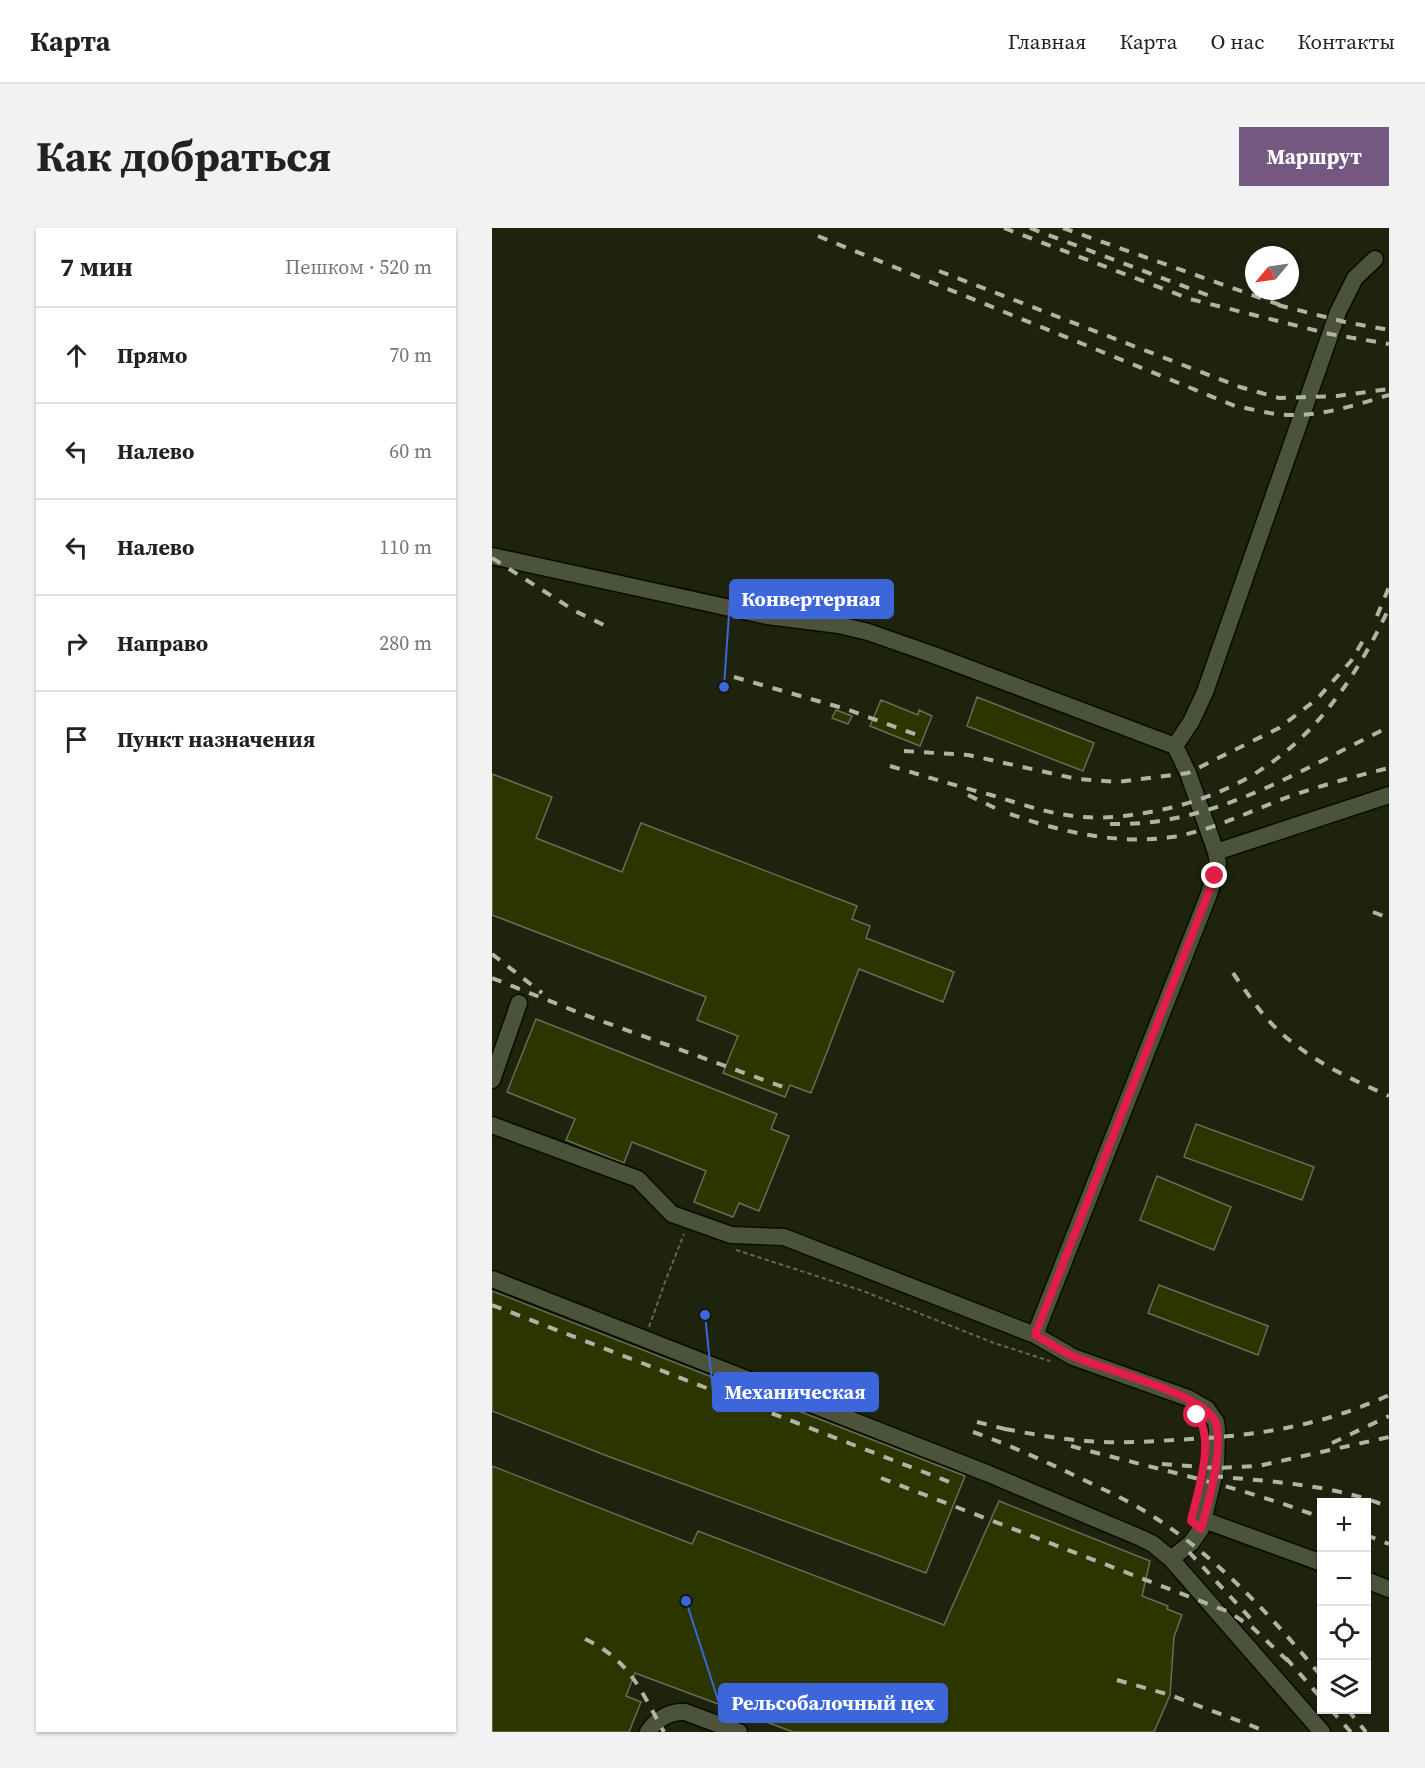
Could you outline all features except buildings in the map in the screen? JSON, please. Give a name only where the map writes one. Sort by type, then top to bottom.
[{"type":"lane","points":[[1175,746],[1191,722],[1205,692],[1338,312],[1355,278],[1375,259]]},
{"type":"lane","points":[[492,556],[767,616],[839,625],[868,632],[1175,746],[1188,773],[1216,852],[1218,864],[1209,894],[1035,1335]]},
{"type":"lane","points":[[1216,852],[1389,795]]},
{"type":"lane","points":[[492,1080],[519,1002]]},
{"type":"lane","points":[[492,1125],[638,1179],[672,1214],[731,1234],[784,1237],[1035,1335],[1073,1356],[1188,1398],[1207,1409],[1216,1422],[1218,1438],[1216,1468],[1204,1520],[1191,1544],[1171,1559]]},
{"type":"lane","points":[[492,1279],[1000,1479],[1147,1541],[1171,1559],[1322,1732]]},
{"type":"lane","points":[[1204,1520],[1317,1561]]},
{"type":"lane","points":[[1371,1582],[1389,1588]]},
{"type":"lane","points":[[648,1732],[658,1720],[678,1711],[739,1732]]},
{"type":"path","points":[[644,1338],[685,1232]]},
{"type":"path","points":[[730,1248],[863,1291],[994,1343],[1050,1361]]},
{"type":"railway","points":[[1004,228],[1190,299],[1330,334],[1389,344]]},
{"type":"railway","points":[[1030,228],[1215,298]]},
{"type":"railway","points":[[1063,228],[1286,307]]},
{"type":"railway","points":[[818,236],[1235,406],[1275,414],[1304,415],[1389,395]]},
{"type":"railway","points":[[939,271],[1240,387],[1279,398],[1337,396],[1389,389]]},
{"type":"railway","points":[[1278,305],[1345,322],[1389,330]]},
{"type":"railway","points":[[492,558],[575,611],[610,628]]},
{"type":"railway","points":[[1377,616],[1389,587]]},
{"type":"railway","points":[[890,766],[1037,809],[1072,816],[1132,815],[1201,799],[1238,783],[1271,763],[1300,739],[1326,711],[1349,680],[1370,646],[1389,608]]},
{"type":"railway","points":[[904,751],[968,755],[1077,779],[1117,782],[1188,773],[1279,728],[1317,699],[1351,661],[1364,639]]},
{"type":"railway","points":[[734,677],[846,709],[920,736]]},
{"type":"railway","points":[[1110,824],[1148,822],[1185,816],[1220,806],[1255,793],[1389,727]]},
{"type":"railway","points":[[1010,814],[1069,831],[1110,838],[1172,837],[1213,826],[1307,791],[1389,768]]},
{"type":"railway","points":[[968,795],[995,808]]},
{"type":"railway","points":[[1373,912],[1389,918]]},
{"type":"railway","points":[[492,954],[542,993]]},
{"type":"railway","points":[[1233,973],[1265,1016],[1296,1046],[1341,1073],[1389,1096]]},
{"type":"railway","points":[[492,978],[585,1015],[783,1087]]},
{"type":"railway","points":[[492,1305],[952,1483]]},
{"type":"railway","points":[[1005,1429],[1056,1438],[1099,1442],[1138,1442],[1243,1435],[1317,1421],[1389,1395]]},
{"type":"railway","points":[[1332,1443],[1389,1416]]},
{"type":"railway","points":[[977,1422],[1013,1431]]},
{"type":"railway","points":[[973,1432],[1030,1455],[1112,1494],[1146,1512],[1178,1534],[1201,1551],[1244,1591],[1317,1671]]},
{"type":"railway","points":[[1162,1464],[1216,1468],[1258,1466],[1389,1437]]},
{"type":"railway","points":[[1071,1446],[1229,1487],[1317,1516]]},
{"type":"railway","points":[[1213,1476],[1280,1482],[1324,1489],[1368,1499],[1389,1507]]},
{"type":"railway","points":[[881,1478],[1229,1612],[1253,1628],[1290,1663]]},
{"type":"railway","points":[[1371,1537],[1389,1544]]},
{"type":"railway","points":[[1189,1552],[1252,1620]]},
{"type":"railway","points":[[585,1639],[600,1647],[624,1667],[641,1690],[664,1732]]},
{"type":"railway","points":[[1286,1658],[1317,1693]]},
{"type":"railway","points":[[1117,1680],[1170,1695],[1268,1732]]},
{"type":"railway","points":[[1335,1714],[1351,1732]]},
{"type":"railway","points":[[1351,1714],[1366,1732]]},
{"type":"place","name":"Конвертерная","points":[[724,687]]},
{"type":"place","name":"Механическая","points":[[705,1315]]},
{"type":"place","name":"Рельсобалочный цех","points":[[686,1601]]},
{"type":"route","points":[[1197,1415],[1205,1429],[1205,1448],[1191,1521],[1201,1529],[1216,1468],[1218,1438],[1216,1422],[1207,1409],[1188,1398],[1073,1356],[1035,1335],[1215,876]]}]
